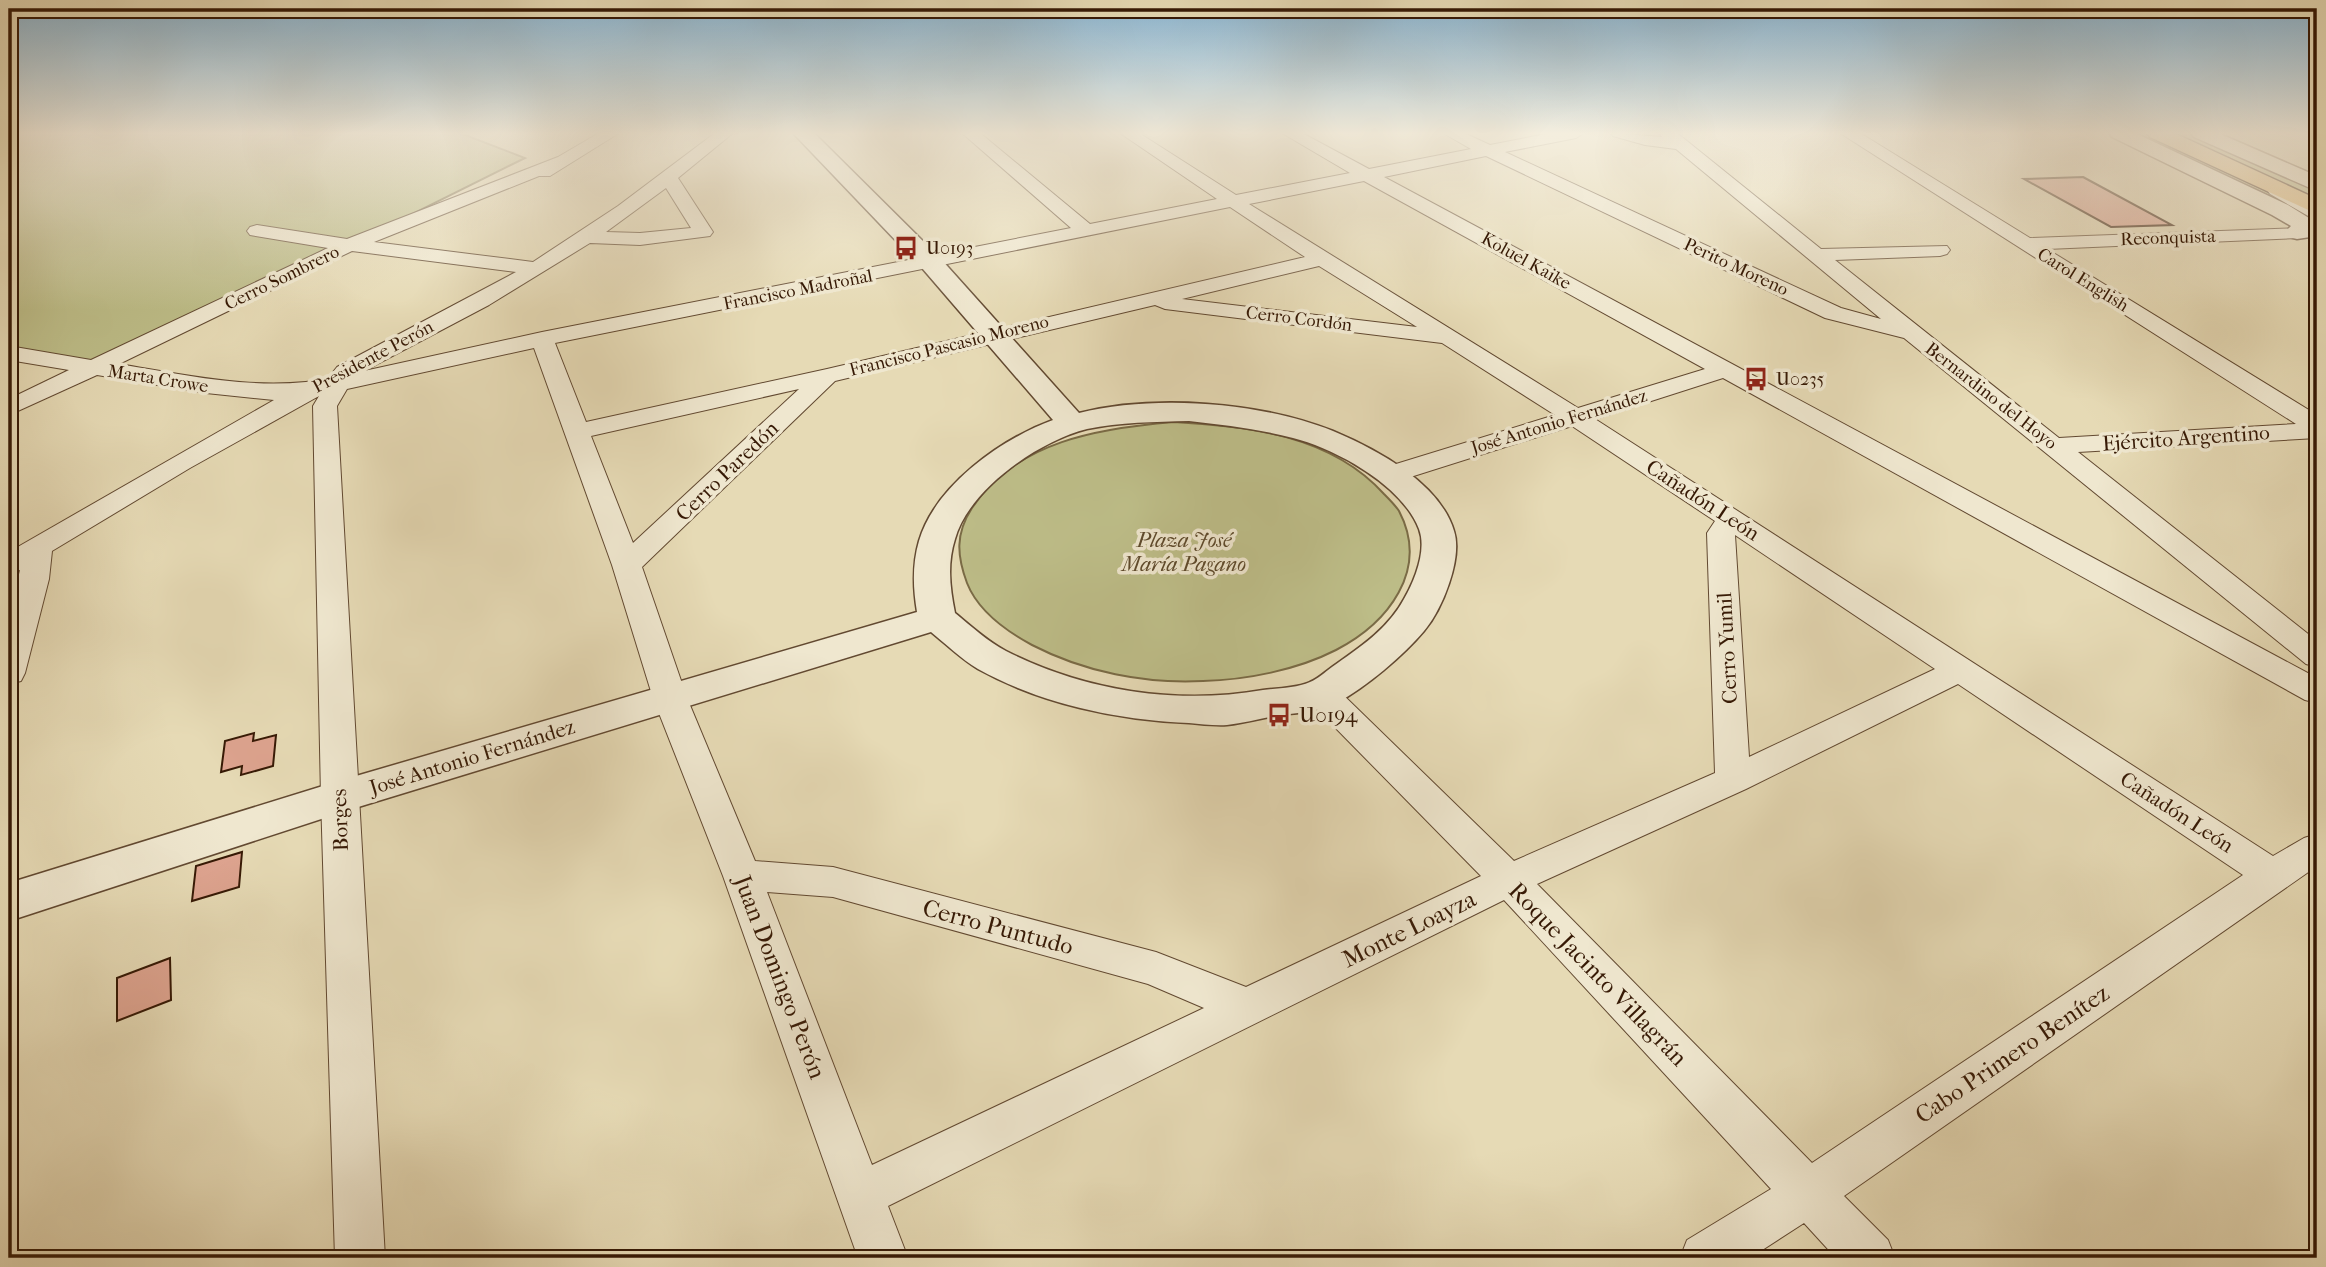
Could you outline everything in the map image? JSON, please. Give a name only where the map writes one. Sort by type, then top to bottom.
[{"type":"highway","points":[[2285,192],[2317,207]]},
{"type":"street","name":"Cerro Sombrero","points":[[9,408],[349,245],[482,192]]},
{"type":"street","name":"Cerro Sombrero","points":[[394,251],[507,192]]},
{"type":"street","name":"Presidente Perón","points":[[9,564],[181,462],[323,388],[536,268],[649,192]]},
{"type":"street","points":[[585,237],[640,239],[703,232],[678,192]]},
{"type":"street","points":[[861,192],[931,263],[1072,424]]},
{"type":"street","points":[[1040,192],[1086,231]]},
{"type":"street","name":"Cañadón León","points":[[1222,192],[1322,259],[1576,417],[2273,875]]},
{"type":"street","name":"Francisco Madroñal","points":[[323,388],[542,339],[1284,192]]},
{"type":"street","name":"Koluel Kaike","points":[[1401,192],[2317,692]]},
{"type":"street","name":"Perito Moreno","points":[[1577,192],[1833,313],[1854,321],[1912,333]]},
{"type":"street","name":"Bernardino del Hoyo","points":[[1741,192],[2317,657]]},
{"type":"street","name":"Carol English","points":[[1942,192],[2317,428]]},
{"type":"street","points":[[2242,192],[2304,222],[2313,230]]},
{"type":"street","points":[[2269,192],[2313,230]]},
{"type":"street","name":"Reconquista","points":[[2025,244],[2313,230]]},
{"type":"street","points":[[257,231],[536,268]]},
{"type":"street","points":[[1819,255],[1940,250]]},
{"type":"street","name":"Francisco Pascasio Moreno","points":[[575,432],[827,376],[995,334],[1322,259]]},
{"type":"street","name":"Cerro Cordón","points":[[1145,300],[1452,338]]},
{"type":"street","name":"Juan Domingo Perón","points":[[542,339],[627,565],[670,698],[742,876],[883,1258]]},
{"type":"street","name":"Marta Crowe","points":[[9,353],[89,368],[265,393],[323,388]]},
{"type":"street","name":"José Antonio Fernández","points":[[1392,474],[1725,370]]},
{"type":"street","name":"Cerro Paredón","points":[[627,565],[827,376]]},
{"type":"street","name":"Borges","points":[[323,388],[360,1258]]},
{"type":"street","points":[[1189,412],[1248,419],[1305,432],[1358,453],[1392,474],[1425,509],[1437,530],[1439,549],[1431,584],[1411,622],[1374,657],[1322,694],[1226,711],[1138,707],[1052,686],[990,659],[937,618],[931,573],[939,530],[961,498],[988,469],[1026,444],[1072,424],[1136,413],[1189,412]]},
{"type":"street","name":"Ejército Argentino","points":[[2055,446],[2317,428]]},
{"type":"street","name":"Cerro Yumil","points":[[1731,519],[1721,533],[1733,780]]},
{"type":"street","points":[[9,673],[34,579],[38,547]]},
{"type":"street","name":"José Antonio Fernández","points":[[9,902],[339,797],[937,618]]},
{"type":"street","name":"Monte Loayza","points":[[861,1195],[1509,880],[1733,780],[1960,670]]},
{"type":"street","name":"Roque Jacinto Villagrán","points":[[1322,694],[1509,880],[1870,1258]]},
{"type":"street","name":"Cabo Primero Benítez","points":[[1705,1258],[1808,1193],[2273,875],[2317,848]]},
{"type":"street","name":"Cerro Puntudo","points":[[742,876],[794,877],[834,882],[1156,969],[1248,1007]]},
{"type":"green space","points":[[9,192],[456,192],[294,273],[89,368],[9,353]]},
{"type":"green space","points":[[2254,192],[2269,192],[2311,216],[2303,215]]},
{"type":"green space","points":[[2298,192],[2317,192],[2317,201]]},
{"type":"green space","name":"Plaza José María Pagano","points":[[1174,422],[1231,427],[1287,437],[1339,458],[1363,474],[1399,511],[1407,533],[1410,554],[1406,574],[1399,592],[1387,610],[1355,639],[1321,657],[1271,673],[1203,681],[1137,678],[1094,669],[1032,645],[994,619],[978,603],[967,583],[959,545],[966,518],[990,485],[1012,467],[1062,442],[1117,429]]},
{"type":"building","points":[[2048,192],[2111,192],[2172,225],[2111,227]]},
{"type":"building","points":[[254,733],[253,741],[276,735],[273,766],[241,775],[242,766],[221,772],[225,741]]},
{"type":"building","points":[[242,852],[239,887],[192,901],[196,866]]},
{"type":"building","points":[[170,958],[171,1000],[117,1021],[117,978]]},
{"type":"place","name":"U0193","points":[[906,248]]},
{"type":"place","name":"U0235","points":[[1756,379]]},
{"type":"place","name":"U0194","points":[[1279,715]]}]
